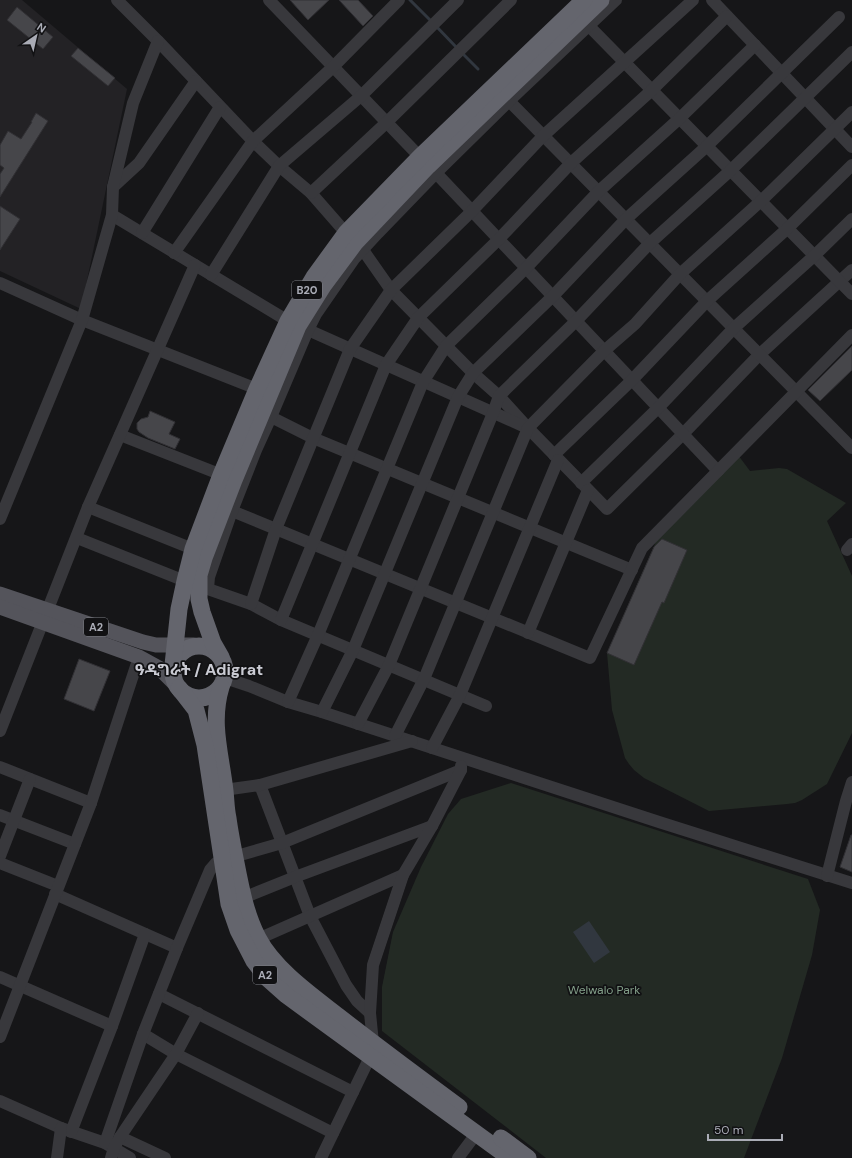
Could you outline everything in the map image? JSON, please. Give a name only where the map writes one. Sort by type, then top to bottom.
[{"type":"highway","name":"B20","points":[[221,656],[213,643],[202,612],[193,549],[298,326],[314,277],[354,242],[428,165],[445,142],[582,13],[601,0]]},
{"type":"highway","name":"B20","points":[[173,665],[179,609],[197,585],[228,477],[257,389],[298,326]]},
{"type":"highway","name":"A2","points":[[194,646],[204,646],[215,650],[221,656],[225,667],[223,682],[217,700],[216,724],[219,791],[229,858],[229,904],[238,930],[254,961],[268,979],[286,995],[372,1050],[528,1158]]},
{"type":"highway","points":[[178,687],[173,675],[173,665],[181,652],[188,647],[194,646]]},
{"type":"highway","name":"A2","points":[[178,687],[190,697],[201,698],[214,694],[223,682]]},
{"type":"highway","name":"A2","points":[[178,687],[193,705],[199,719],[208,758],[219,791]]},
{"type":"highway","name":"A2","points":[[229,858],[258,939],[289,976],[372,1050],[476,1134],[510,1158]]},
{"type":"main road","name":"A2","points":[[0,594],[45,616],[140,657],[159,668],[178,687]]},
{"type":"main road","name":"A2","points":[[0,607],[45,616],[156,645],[194,646]]},
{"type":"street","points":[[117,0],[253,141],[279,166],[311,193],[354,242],[391,290],[473,373],[499,396],[556,458],[607,509],[683,434],[760,354],[852,270]]},
{"type":"street","points":[[269,0],[499,239],[718,471]]},
{"type":"street","points":[[174,253],[253,141],[399,0]]},
{"type":"street","points":[[211,275],[279,166],[361,96],[458,0]]},
{"type":"street","points":[[311,193],[386,123],[511,0]]},
{"type":"street","points":[[354,242],[378,233],[428,165],[509,101],[582,13],[616,0]]},
{"type":"street","points":[[251,604],[276,529],[350,349],[391,290],[472,211],[543,136],[693,0]]},
{"type":"street","points":[[712,0],[852,147]]},
{"type":"street","points":[[582,13],[625,62],[852,294]]},
{"type":"street","points":[[281,620],[386,365],[418,318],[499,239],[571,164],[652,90],[727,16]]},
{"type":"street","points":[[322,712],[353,650],[458,397],[473,373],[552,296],[626,219],[707,146],[839,17]]},
{"type":"street","points":[[0,518],[82,320],[112,215],[113,187],[133,103],[158,41]]},
{"type":"street","points":[[288,702],[318,635],[423,382],[446,346],[526,268],[599,192],[680,118],[755,45]]},
{"type":"street","points":[[358,724],[388,665],[499,396],[576,321],[650,243],[731,170],[852,52]]},
{"type":"street","points":[[113,187],[139,163],[196,81]]},
{"type":"street","points":[[509,101],[852,448]]},
{"type":"street","points":[[142,233],[220,107]]},
{"type":"street","points":[[395,736],[424,680],[528,428],[604,351],[635,324],[680,274],[761,201],[852,112]]},
{"type":"street","points":[[432,748],[460,695],[529,528],[556,458],[707,301],[788,228],[852,165]]},
{"type":"street","points":[[112,215],[298,326],[528,428]]},
{"type":"street","points":[[528,633],[566,544],[585,486],[734,328],[814,256],[852,219]]},
{"type":"street","points":[[197,585],[209,577],[232,511],[256,450],[271,417],[298,326],[316,314],[354,259],[354,242]]},
{"type":"street","points":[[0,731],[88,507],[195,265]]},
{"type":"street","points":[[0,283],[82,320],[257,389]]},
{"type":"street","points":[[232,511],[590,658],[642,548],[852,335]]},
{"type":"street","points":[[271,417],[313,438],[386,469],[632,570]]},
{"type":"street","points":[[120,435],[228,477]]},
{"type":"street","points":[[88,507],[193,549]]},
{"type":"street","points":[[76,538],[197,585],[251,604],[281,620],[486,706]]},
{"type":"street","points":[[0,1037],[91,803],[140,657]]},
{"type":"street","points":[[223,682],[249,686],[288,702],[852,883]]},
{"type":"street","points":[[219,791],[260,786],[412,741]]},
{"type":"street","points":[[321,1158],[372,1050],[370,1013],[373,965],[403,875],[432,826],[461,770],[461,757]]},
{"type":"street","points":[[0,767],[91,803]]},
{"type":"street","points":[[110,1150],[143,1034],[210,870],[216,863],[282,843],[461,770]]},
{"type":"street","points":[[0,856],[30,779]]},
{"type":"street","points":[[827,876],[852,782]]},
{"type":"street","points":[[260,786],[310,916],[346,985],[357,1001],[370,1013]]},
{"type":"street","points":[[0,814],[75,844]]},
{"type":"street","points":[[243,898],[295,876],[432,826]]},
{"type":"street","points":[[0,863],[177,948]]},
{"type":"street","points":[[258,939],[403,875]]},
{"type":"street","points":[[56,1158],[66,1130],[112,1026],[146,934]]},
{"type":"street","points":[[0,977],[112,1026]]},
{"type":"street","points":[[159,994],[353,1092]]},
{"type":"street","points":[[110,1150],[176,1054],[198,1013]]},
{"type":"street","points":[[143,1034],[176,1054],[333,1133]]},
{"type":"street","points":[[0,1101],[130,1158]]},
{"type":"street","points":[[458,1158],[476,1134]]},
{"type":"street","points":[[120,1137],[165,1158]]},
{"type":"shaded area","points":[[0,0],[22,0],[127,89],[81,309],[0,271]]},
{"type":"shaded area","points":[[589,921],[610,952],[594,963],[573,932]]},
{"type":"green space","points":[[738,455],[750,471],[779,468],[787,469],[846,503],[827,521],[852,576],[852,733],[827,784],[802,800],[787,804],[709,811],[644,778],[634,770],[625,758],[612,710],[607,653],[658,537]]},
{"type":"green space","name":"Welwalo Park","points":[[511,783],[808,879],[820,910],[812,955],[782,1058],[744,1158],[546,1158],[382,1031],[382,987],[393,932],[421,867],[448,814],[461,799]]},
{"type":"building","points":[[290,0],[329,0],[308,20]]},
{"type":"building","points":[[339,0],[358,0],[373,16],[363,26]]},
{"type":"building","points":[[17,7],[53,37],[43,49],[7,20]]},
{"type":"building","points":[[78,48],[115,78],[108,86],[71,56]]},
{"type":"building","points":[[36,113],[48,121],[0,197],[0,174],[4,168],[0,165],[0,145],[8,131],[21,139]]},
{"type":"building","points":[[0,206],[20,219],[0,250]]},
{"type":"building","points":[[852,346],[852,370],[820,401],[808,390]]},
{"type":"building","points":[[150,411],[175,422],[169,434],[180,439],[175,449],[148,438],[137,429],[137,423],[141,419],[148,417]]},
{"type":"building","points":[[662,539],[687,550],[664,603],[662,602],[634,665],[607,653],[654,547]]},
{"type":"building","points":[[79,659],[110,671],[94,711],[64,699]]},
{"type":"building","points":[[852,835],[852,872],[840,867]]},
{"type":"waterway","points":[[410,0],[431,21]]},
{"type":"waterway","points":[[435,25],[458,49]]},
{"type":"waterway","points":[[462,53],[478,69]]},
{"type":"district","name":"ዓዲግራት / Adigrat","points":[[199,669]]}]
